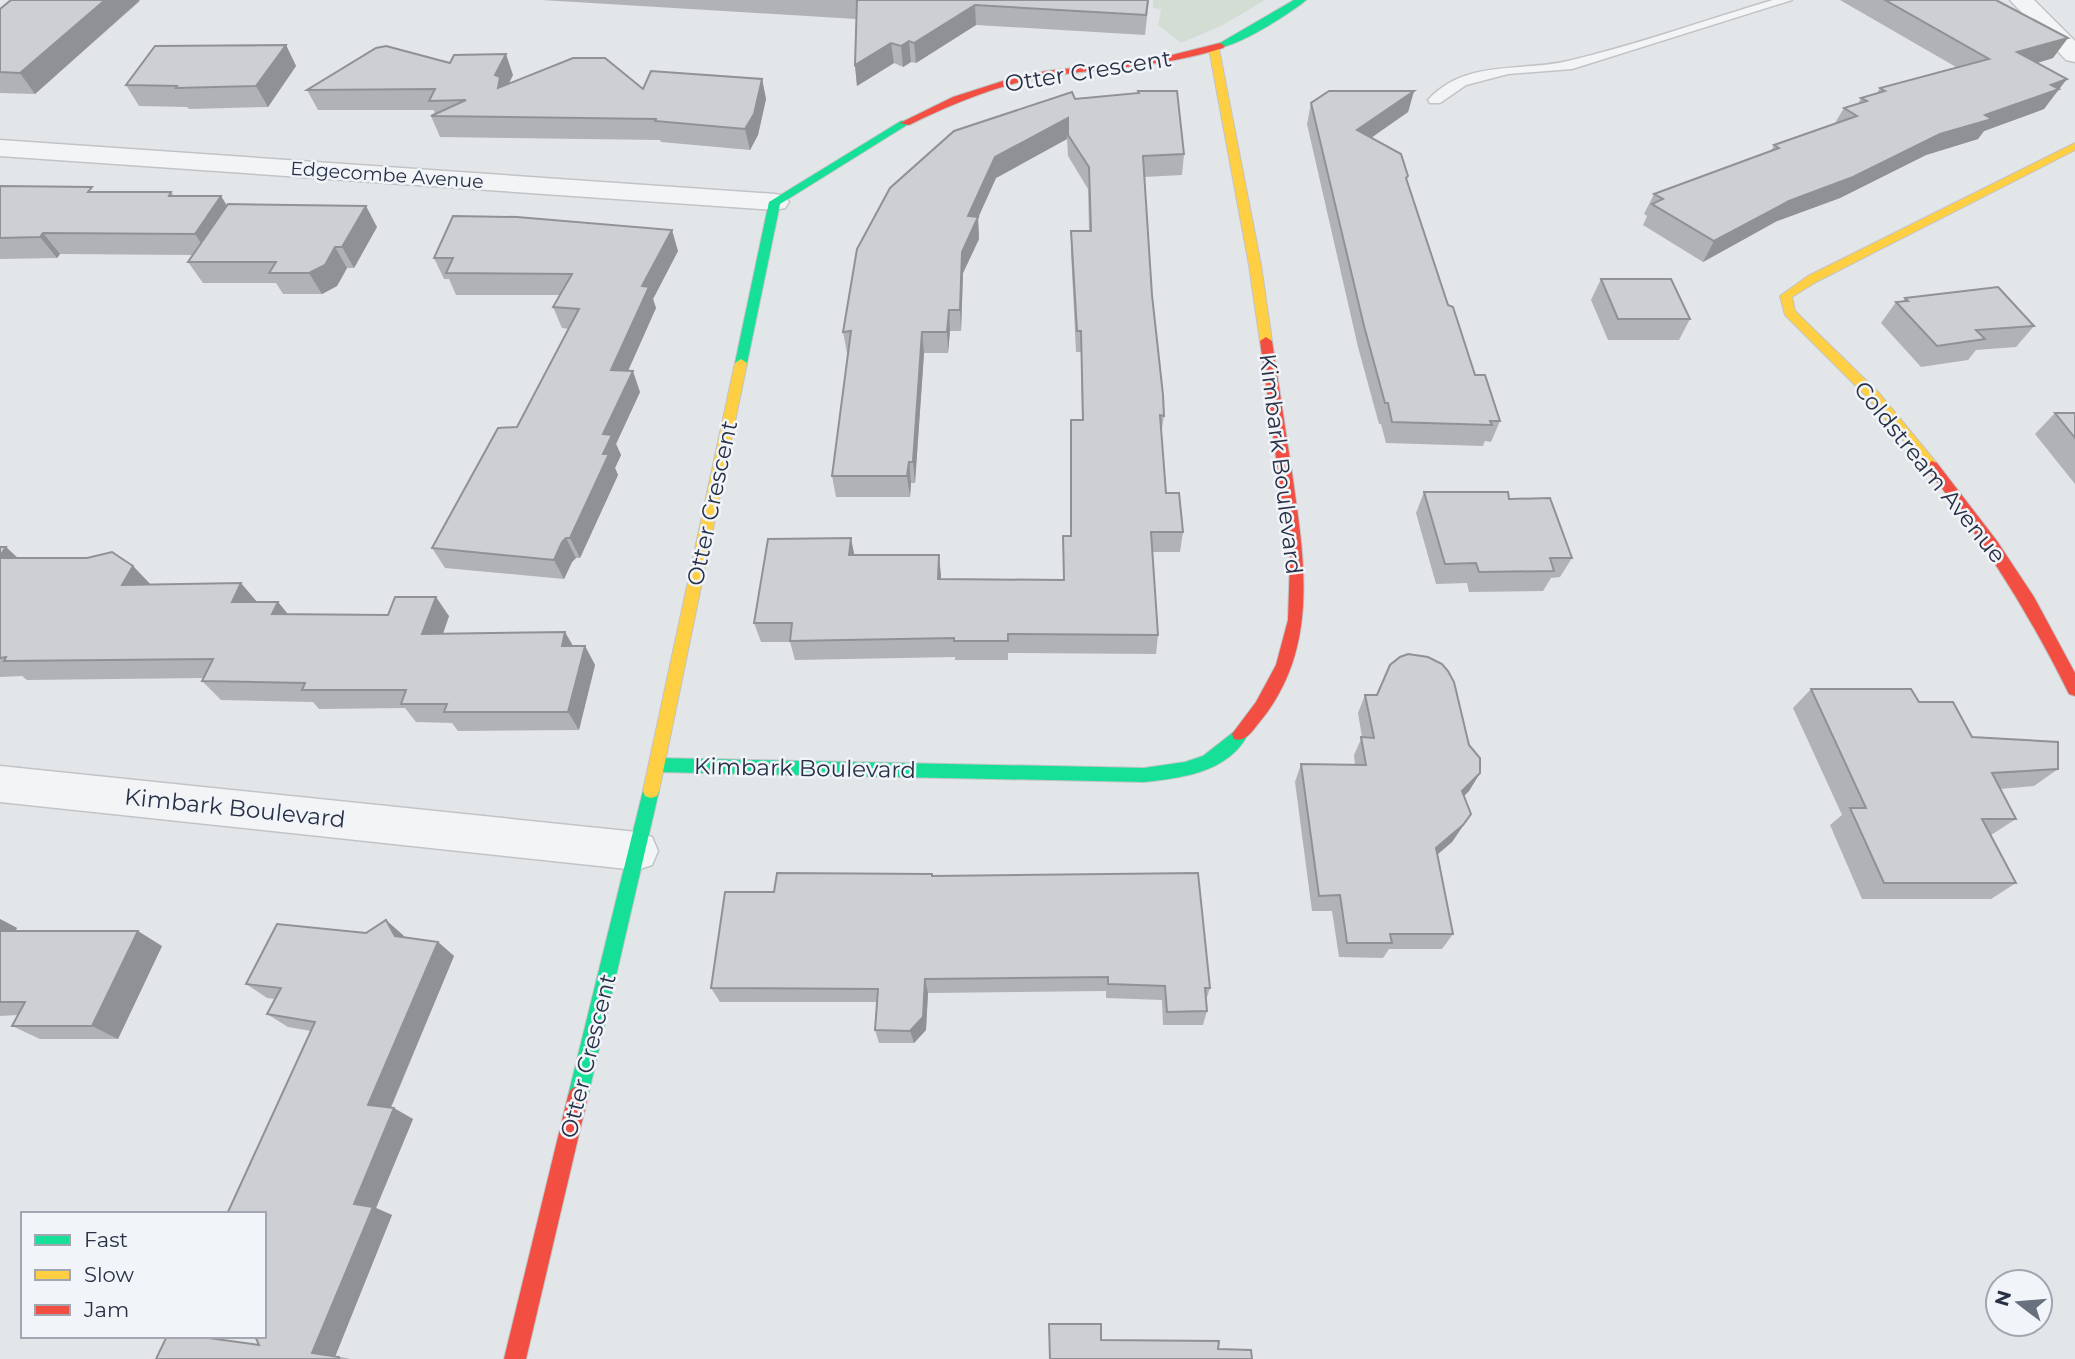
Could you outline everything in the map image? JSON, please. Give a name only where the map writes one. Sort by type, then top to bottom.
[{"type":"street","name":"Otter Crescent","points":[[515,1359],[657,765],[775,202],[846,157],[943,104],[993,86],[1049,74],[1134,65],[1214,49],[1301,0]]},
{"type":"street","points":[[2021,0],[2075,55]]},
{"type":"street","name":"Kimbark Boulevard","points":[[657,765],[1156,774],[1189,770],[1226,752],[1262,707],[1284,664],[1296,620],[1297,559],[1255,265],[1214,49]]},
{"type":"street","name":"Coldstream Avenue","points":[[2075,146],[1812,279],[1786,296],[1786,305],[1802,327],[1874,396],[1962,504],[2000,556],[2057,649],[2075,689]]},
{"type":"street","name":"Edgecombe Avenue","points":[[0,148],[775,202]]},
{"type":"street","name":"Kimbark Boulevard","points":[[0,784],[637,851]]},
{"type":"lane","points":[[1435,100],[1461,82],[1508,70],[1567,66],[1786,0]]},
{"type":"shaded area","points":[[1153,0],[1265,0],[1223,25],[1181,43],[1158,25],[1161,9],[1153,8]]},
{"type":"building","points":[[11,0],[105,0],[20,73],[0,72],[0,9]]},
{"type":"building","points":[[857,0],[1148,0],[1146,15],[975,5],[914,43],[909,41],[901,46],[891,43],[855,65]]},
{"type":"building","points":[[1885,0],[1996,0],[2068,38],[2017,52],[2067,79],[2051,85],[2059,89],[1985,115],[1992,119],[1940,134],[1853,177],[1789,201],[1714,241],[1652,204],[1663,199],[1654,194],[1779,148],[1774,145],[1857,116],[1844,108],[1867,101],[1861,98],[1885,91],[1880,88],[1989,59]]},
{"type":"building","points":[[286,45],[256,86],[176,88],[177,86],[126,85],[155,46]]},
{"type":"building","points":[[386,46],[450,63],[454,55],[506,54],[495,75],[500,77],[498,88],[573,58],[605,58],[643,89],[651,71],[762,79],[754,114],[745,129],[655,121],[656,119],[431,116],[466,100],[429,101],[435,89],[307,90],[376,48]]},
{"type":"building","points":[[1138,91],[1177,91],[1184,154],[1143,156],[1152,295],[1163,395],[1164,416],[1160,415],[1166,493],[1179,493],[1183,532],[1151,532],[1158,635],[1008,634],[1008,641],[954,641],[954,638],[790,641],[792,623],[754,623],[768,539],[851,538],[849,555],[939,555],[938,579],[1064,580],[1063,536],[1071,536],[1071,420],[1083,420],[1081,331],[1077,331],[1071,231],[1091,231],[1089,167],[1068,135],[1068,118],[995,157],[968,216],[978,217],[962,252],[960,310],[949,310],[947,332],[922,332],[913,462],[909,462],[907,476],[832,476],[851,331],[843,332],[857,249],[890,188],[954,131],[1072,92],[1075,99],[1139,93]]},
{"type":"building","points":[[1329,91],[1414,91],[1357,130],[1401,154],[1408,176],[1406,178],[1448,305],[1453,307],[1475,375],[1485,375],[1500,421],[1490,421],[1492,425],[1392,422],[1364,326],[1311,103]]},
{"type":"building","points":[[0,186],[92,187],[88,192],[171,192],[169,196],[221,196],[195,234],[43,233],[40,237],[0,238]]},
{"type":"building","points":[[228,204],[366,206],[342,247],[335,247],[325,265],[309,273],[269,273],[276,262],[188,262]]},
{"type":"building","points":[[453,216],[517,217],[672,230],[642,286],[649,287],[611,370],[633,371],[603,434],[612,435],[603,454],[609,454],[570,538],[562,542],[554,560],[432,548],[498,428],[517,427],[579,309],[553,307],[572,274],[446,273],[453,258],[434,258]]},
{"type":"building","points":[[1601,279],[1671,279],[1690,319],[1618,319]]},
{"type":"building","points":[[1998,287],[2034,326],[1976,330],[1985,339],[1937,346],[1896,302],[1908,301],[1905,298]]},
{"type":"building","points":[[2055,413],[2075,413],[2075,438]]},
{"type":"building","points":[[1424,492],[1508,492],[1509,499],[1550,498],[1572,558],[1550,558],[1554,571],[1479,572],[1476,563],[1445,564]]},
{"type":"building","points":[[112,552],[133,566],[122,585],[241,583],[232,602],[278,602],[272,614],[388,615],[395,597],[436,597],[422,634],[565,632],[562,646],[585,646],[568,712],[444,712],[447,704],[401,704],[406,690],[302,690],[305,683],[202,681],[213,659],[4,661],[6,657],[0,658],[0,558],[87,558]]},
{"type":"building","points":[[1408,654],[1428,657],[1442,664],[1448,671],[1454,682],[1469,745],[1480,758],[1480,773],[1462,791],[1471,814],[1463,825],[1436,848],[1453,934],[1390,934],[1392,943],[1347,943],[1340,895],[1319,896],[1301,764],[1366,765],[1361,737],[1374,738],[1365,695],[1377,695],[1390,665]]},
{"type":"building","points":[[1811,689],[1911,689],[1919,702],[1953,702],[1972,737],[2058,742],[2058,769],[1992,773],[2016,819],[1982,819],[2016,883],[1884,883],[1850,808],[1866,808]]},
{"type":"building","points":[[777,873],[932,876],[1198,873],[1210,988],[1205,988],[1207,1011],[1167,1012],[1165,986],[1108,984],[1108,977],[925,979],[923,1017],[910,1031],[875,1030],[878,989],[711,988],[725,892],[774,892]]},
{"type":"building","points":[[386,920],[395,936],[438,942],[368,1105],[394,1108],[354,1204],[373,1207],[312,1353],[339,1359],[156,1359],[166,1338],[208,1338],[259,1345],[256,1338],[266,1338],[266,1212],[228,1212],[315,1022],[267,1014],[281,988],[246,984],[277,924],[366,933]]},
{"type":"building","points":[[0,931],[138,931],[92,1026],[12,1026],[25,1002],[0,1002]]},
{"type":"building","points":[[1049,1324],[1101,1324],[1101,1340],[1219,1341],[1218,1349],[1251,1350],[1252,1359],[1050,1359]]},
{"type":"traffic: fast","points":[[1220,46],[1246,34],[1301,0]]},
{"type":"traffic: fast","points":[[741,363],[775,202],[905,123]]},
{"type":"traffic: fast","points":[[657,765],[1144,775],[1185,769],[1209,761],[1230,746],[1240,734]]},
{"type":"traffic: fast","points":[[578,1096],[651,791]]},
{"type":"traffic: slow","points":[[1214,49],[1255,265],[1266,341]]},
{"type":"traffic: slow","points":[[1932,466],[1874,396],[1789,312],[1786,296],[1812,279],[2075,146]]},
{"type":"traffic: slow","points":[[651,791],[741,363]]},
{"type":"traffic: jam","points":[[905,123],[956,99],[1009,82],[1046,74],[1156,62],[1220,46]]},
{"type":"traffic: jam","points":[[1240,734],[1262,707],[1284,665],[1296,620],[1297,559],[1266,341]]},
{"type":"traffic: jam","points":[[1932,466],[1973,518],[2029,601],[2075,689]]},
{"type":"traffic: jam","points":[[515,1359],[578,1096]]}]
